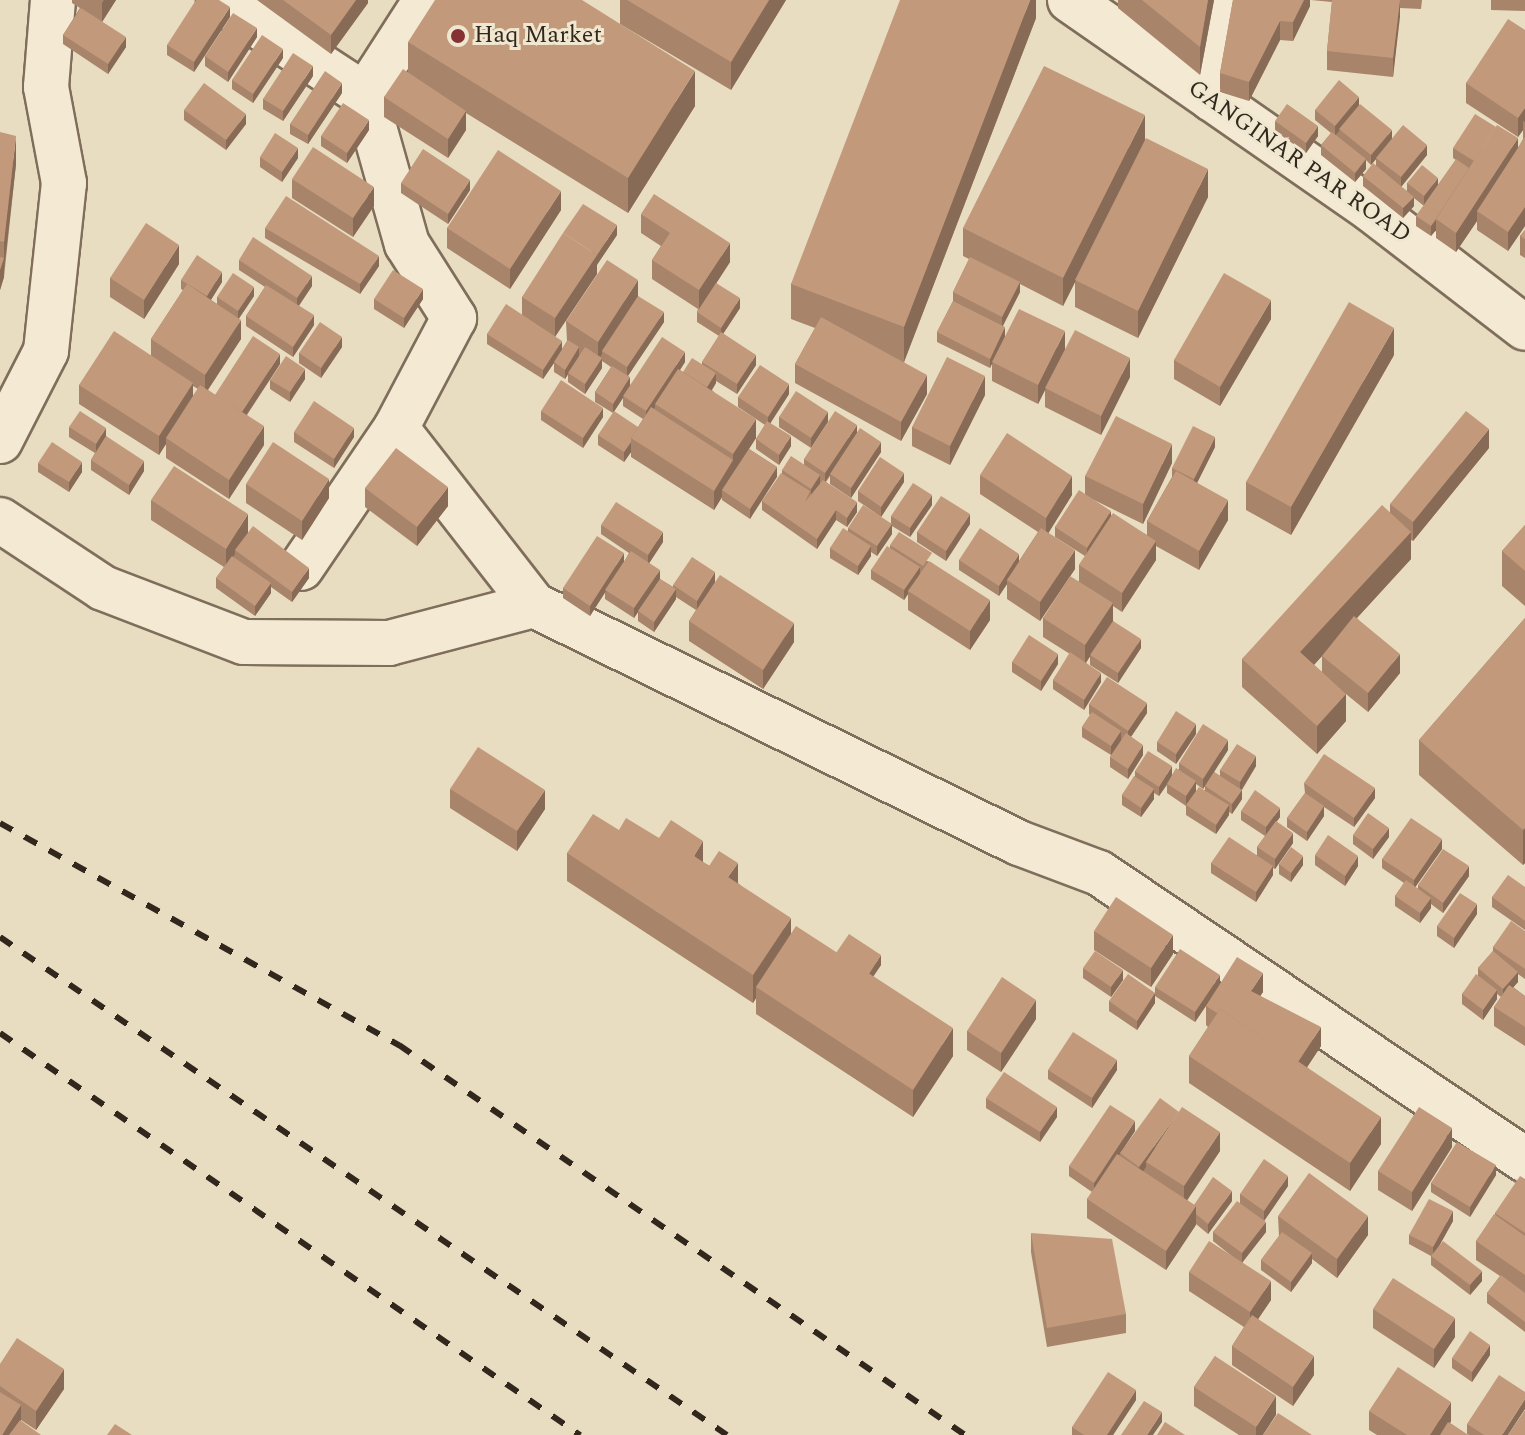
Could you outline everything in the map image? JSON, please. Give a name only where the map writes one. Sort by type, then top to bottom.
[{"type":"street","points":[[0,441],[46,351],[64,183],[46,87],[53,0]]},
{"type":"street","points":[[219,0],[365,95],[407,244],[454,318],[396,428],[301,568]]},
{"type":"street","points":[[365,95],[426,0]]},
{"type":"street","name":"GANGINAR PAR ROAD","points":[[1070,0],[1212,99],[1525,328]]},
{"type":"street","points":[[1212,99],[1226,0]]},
{"type":"street","points":[[396,428],[534,605],[1019,843],[1099,873],[1525,1160]]},
{"type":"street","points":[[0,520],[103,588],[244,642],[389,643],[534,605]]},
{"type":"building","points":[[196,0],[219,0],[230,7],[194,62],[167,45]]},
{"type":"building","points":[[283,0],[356,0],[331,35]]},
{"type":"building","points":[[435,0],[582,0],[695,71],[628,178],[408,42]]},
{"type":"building","points":[[627,0],[769,0],[731,62]]},
{"type":"building","points":[[900,0],[1030,0],[904,327],[791,284]]},
{"type":"building","points":[[1142,0],[1208,0],[1200,47]]},
{"type":"building","points":[[1233,0],[1304,0],[1293,22],[1280,21],[1249,82],[1220,73]]},
{"type":"building","points":[[1332,0],[1400,0],[1393,58],[1327,51]]},
{"type":"building","points":[[81,8],[126,37],[108,64],[63,35]]},
{"type":"building","points":[[233,13],[257,28],[228,72],[205,56]]},
{"type":"building","points":[[1508,19],[1525,30],[1525,108],[1518,118],[1466,83]]},
{"type":"building","points":[[262,35],[283,49],[253,94],[232,80]]},
{"type":"building","points":[[293,53],[313,66],[283,111],[263,99]]},
{"type":"building","points":[[1044,66],[1145,115],[1063,278],[963,228]]},
{"type":"building","points":[[403,69],[466,111],[448,139],[384,97]]},
{"type":"building","points":[[325,71],[342,83],[308,135],[290,124]]},
{"type":"building","points":[[1339,80],[1359,97],[1335,126],[1315,110]]},
{"type":"building","points":[[204,83],[246,114],[226,140],[184,110]]},
{"type":"building","points":[[343,103],[369,120],[347,153],[321,136]]},
{"type":"building","points":[[1287,104],[1318,126],[1306,143],[1275,121]]},
{"type":"building","points":[[1360,104],[1392,130],[1371,155],[1339,129]]},
{"type":"building","points":[[1475,114],[1496,127],[1474,161],[1453,148]]},
{"type":"building","points":[[1403,125],[1427,145],[1401,177],[1376,158]]},
{"type":"building","points":[[1497,125],[1518,138],[1456,233],[1436,219]]},
{"type":"building","points":[[0,132],[16,136],[4,242],[0,241]]},
{"type":"building","points":[[1332,132],[1366,159],[1355,173],[1321,145]]},
{"type":"building","points":[[275,133],[298,148],[282,172],[260,157]]},
{"type":"building","points":[[1525,137],[1525,207],[1508,232],[1477,211]]},
{"type":"building","points":[[1146,138],[1208,169],[1138,311],[1075,280]]},
{"type":"building","points":[[313,147],[374,187],[353,218],[292,179]]},
{"type":"building","points":[[423,149],[470,180],[448,214],[401,183]]},
{"type":"building","points":[[498,150],[561,191],[510,269],[447,228]]},
{"type":"building","points":[[1456,159],[1469,168],[1431,226],[1416,216]]},
{"type":"building","points":[[1373,163],[1414,197],[1403,208],[1363,176]]},
{"type":"building","points":[[1422,165],[1438,178],[1424,196],[1407,183]]},
{"type":"building","points":[[654,194],[730,243],[699,290],[652,260],[670,233],[641,214]]},
{"type":"building","points":[[286,196],[379,256],[360,284],[265,228]]},
{"type":"building","points":[[583,204],[617,225],[597,255],[563,233]]},
{"type":"building","points":[[146,223],[179,245],[144,300],[110,278]]},
{"type":"building","points":[[563,233],[597,255],[555,318],[522,297]]},
{"type":"building","points":[[253,237],[312,276],[297,298],[239,260]]},
{"type":"building","points":[[197,255],[222,272],[207,296],[181,280]]},
{"type":"building","points":[[970,257],[1020,282],[1002,317],[953,292]]},
{"type":"building","points":[[607,260],[638,280],[598,342],[566,321]]},
{"type":"building","points":[[393,270],[423,289],[404,318],[374,299]]},
{"type":"building","points":[[233,273],[254,287],[238,311],[217,297]]},
{"type":"building","points":[[1224,273],[1271,300],[1220,387],[1174,360]]},
{"type":"building","points":[[716,283],[740,298],[721,328],[697,312]]},
{"type":"building","points":[[187,284],[241,320],[205,375],[151,339]]},
{"type":"building","points":[[266,285],[314,315],[293,347],[246,316]]},
{"type":"building","points":[[638,296],[664,312],[627,367],[602,351]]},
{"type":"building","points":[[953,301],[1005,327],[990,359],[937,332]]},
{"type":"building","points":[[1349,302],[1394,328],[1291,507],[1246,482]]},
{"type":"building","points":[[506,304],[562,341],[543,370],[487,334]]},
{"type":"building","points":[[1019,309],[1065,331],[1038,385],[992,362]]},
{"type":"building","points":[[821,317],[927,375],[901,422],[795,364]]},
{"type":"building","points":[[320,322],[342,337],[321,368],[299,353]]},
{"type":"building","points":[[1075,330],[1130,358],[1101,416],[1045,388]]},
{"type":"building","points":[[114,331],[193,383],[159,436],[79,385]]},
{"type":"building","points":[[721,332],[756,355],[737,384],[702,362]]},
{"type":"building","points":[[253,336],[280,354],[242,412],[215,395]]},
{"type":"building","points":[[662,337],[685,352],[646,411],[623,396]]},
{"type":"building","points":[[568,340],[579,347],[565,370],[554,362]]},
{"type":"building","points":[[585,347],[602,358],[585,384],[568,373]]},
{"type":"building","points":[[286,356],[305,369],[290,392],[270,380]]},
{"type":"building","points":[[947,357],[985,376],[950,446],[912,427]]},
{"type":"building","points":[[692,358],[716,373],[707,387],[683,372]]},
{"type":"building","points":[[760,365],[789,384],[768,417],[738,397]]},
{"type":"building","points":[[612,366],[630,377],[613,404],[595,392]]},
{"type":"building","points":[[678,369],[756,419],[733,454],[655,404]]},
{"type":"building","points":[[561,380],[603,408],[583,438],[541,411]]},
{"type":"building","points":[[200,385],[264,426],[229,480],[166,438]]},
{"type":"building","points":[[796,391],[828,412],[811,438],[779,417]]},
{"type":"building","points":[[314,401],[354,428],[334,459],[294,432]]},
{"type":"building","points":[[651,407],[733,460],[714,491],[631,438]]},
{"type":"building","points":[[80,411],[106,428],[96,444],[69,427]]},
{"type":"building","points":[[614,411],[638,427],[624,452],[598,435]]},
{"type":"building","points":[[835,411],[857,425],[825,473],[804,459]]},
{"type":"building","points":[[1466,411],[1489,429],[1413,522],[1390,504]]},
{"type":"building","points":[[1116,416],[1172,444],[1143,504],[1085,476]]},
{"type":"building","points":[[767,421],[791,436],[779,455],[756,439]]},
{"type":"building","points":[[1193,426],[1215,437],[1194,479],[1172,468]]},
{"type":"building","points":[[860,428],[881,442],[851,488],[830,474]]},
{"type":"building","points":[[1007,433],[1072,476],[1046,518],[980,475]]},
{"type":"building","points":[[106,436],[144,461],[129,485],[91,460]]},
{"type":"building","points":[[52,442],[82,462],[69,482],[38,463]]},
{"type":"building","points":[[273,442],[329,479],[302,521],[246,484]]},
{"type":"building","points":[[396,448],[448,487],[417,527],[365,488]]},
{"type":"building","points":[[749,449],[777,467],[750,509],[722,490]]},
{"type":"building","points":[[791,456],[820,475],[811,489],[782,470]]},
{"type":"building","points":[[880,457],[904,473],[881,507],[858,491]]},
{"type":"building","points":[[174,466],[248,514],[226,549],[151,500]]},
{"type":"building","points":[[1176,471],[1228,500],[1199,551],[1147,521]]},
{"type":"building","points":[[781,473],[810,491],[805,502],[823,480],[857,502],[847,518],[836,510],[817,539],[762,501]]},
{"type":"building","points":[[913,483],[932,495],[910,528],[891,516]]},
{"type":"building","points":[[1079,490],[1111,511],[1087,548],[1055,527]]},
{"type":"building","points":[[941,496],[970,514],[946,551],[917,532]]},
{"type":"building","points":[[616,502],[663,532],[648,555],[601,525]]},
{"type":"building","points":[[863,505],[892,524],[877,546],[848,528]]},
{"type":"building","points":[[1382,505],[1411,532],[1300,652],[1346,694],[1317,726],[1242,659]]},
{"type":"building","points":[[1113,513],[1156,541],[1122,593],[1079,565]]},
{"type":"building","points":[[1525,525],[1525,571],[1502,551]]},
{"type":"building","points":[[253,526],[309,568],[292,592],[235,550]]},
{"type":"building","points":[[843,528],[871,546],[858,566],[830,548]]},
{"type":"building","points":[[980,528],[1019,554],[999,586],[959,560]]},
{"type":"building","points":[[1041,528],[1075,550],[1040,602],[1007,580]]},
{"type":"building","points":[[899,532],[932,553],[923,566],[890,545]]},
{"type":"building","points":[[597,536],[624,553],[590,606],[563,588]]},
{"type":"building","points":[[887,546],[920,567],[904,590],[871,570]]},
{"type":"building","points":[[631,551],[660,570],[634,608],[605,590]]},
{"type":"building","points":[[232,556],[271,583],[255,606],[216,578]]},
{"type":"building","points":[[692,557],[715,572],[697,601],[673,585]]},
{"type":"building","points":[[929,561],[990,600],[970,631],[908,591]]},
{"type":"building","points":[[720,575],[794,623],[763,670],[689,621]]},
{"type":"building","points":[[1070,576],[1113,603],[1085,645],[1043,618]]},
{"type":"building","points":[[660,579],[676,589],[654,622],[638,611]]},
{"type":"building","points":[[1354,616],[1400,654],[1368,693],[1322,656]]},
{"type":"building","points":[[1525,618],[1525,828],[1523,830],[1419,740]]},
{"type":"building","points":[[1113,621],[1141,639],[1118,673],[1090,655]]},
{"type":"building","points":[[1029,635],[1058,654],[1041,681],[1012,662]]},
{"type":"building","points":[[1070,652],[1101,673],[1084,700],[1053,680]]},
{"type":"building","points":[[1107,677],[1147,703],[1128,731],[1089,704]]},
{"type":"building","points":[[1176,711],[1196,724],[1176,754],[1157,742]]},
{"type":"building","points":[[1092,712],[1121,731],[1111,746],[1082,727]]},
{"type":"building","points":[[1203,724],[1228,740],[1203,779],[1179,763]]},
{"type":"building","points":[[1126,733],[1143,745],[1128,769],[1110,757]]},
{"type":"building","points":[[1237,744],[1256,756],[1240,782],[1220,770]]},
{"type":"building","points":[[478,747],[545,790],[517,831],[450,789]]},
{"type":"building","points":[[1148,751],[1172,766],[1159,787],[1135,771]]},
{"type":"building","points":[[1324,754],[1375,788],[1354,818],[1304,783]]},
{"type":"building","points":[[1176,768],[1196,781],[1186,796],[1167,784]]},
{"type":"building","points":[[1214,772],[1242,790],[1232,804],[1205,786]]},
{"type":"building","points":[[1134,776],[1154,789],[1141,808],[1122,795]]},
{"type":"building","points":[[1199,787],[1229,805],[1216,825],[1186,805]]},
{"type":"building","points":[[1255,790],[1280,808],[1266,827],[1241,811]]},
{"type":"building","points":[[1305,793],[1324,806],[1307,832],[1287,818]]},
{"type":"building","points":[[1368,813],[1389,828],[1373,849],[1353,835]]},
{"type":"building","points":[[593,814],[619,830],[626,818],[659,838],[671,820],[703,841],[694,856],[709,866],[719,851],[738,863],[728,877],[791,918],[753,975],[567,853]]},
{"type":"building","points":[[1411,818],[1442,839],[1414,880],[1382,859]]},
{"type":"building","points":[[1276,821],[1293,833],[1275,859],[1257,847]]},
{"type":"building","points":[[1328,835],[1358,856],[1345,876],[1315,855]]},
{"type":"building","points":[[1229,837],[1273,866],[1256,892],[1211,863]]},
{"type":"building","points":[[1291,847],[1303,856],[1291,873],[1279,864]]},
{"type":"building","points":[[1443,849],[1469,866],[1443,903],[1418,885]]},
{"type":"building","points":[[1508,875],[1525,887],[1525,921],[1492,897]]},
{"type":"building","points":[[1406,880],[1431,898],[1420,913],[1395,896]]},
{"type":"building","points":[[1460,893],[1477,904],[1454,938],[1437,926]]},
{"type":"building","points":[[1116,897],[1173,935],[1151,968],[1094,931]]},
{"type":"building","points":[[1511,921],[1525,931],[1525,969],[1493,947]]},
{"type":"building","points":[[796,926],[953,1028],[913,1090],[756,987]]},
{"type":"building","points":[[849,934],[881,955],[869,974],[836,953]]},
{"type":"building","points":[[1180,949],[1220,975],[1195,1012],[1155,987]]},
{"type":"building","points":[[1095,951],[1123,970],[1111,987],[1083,968]]},
{"type":"building","points":[[1493,951],[1518,972],[1503,989],[1478,968]]},
{"type":"building","points":[[1237,957],[1263,973],[1251,991],[1321,1027],[1298,1062],[1220,1009],[1217,1013],[1206,1006]]},
{"type":"building","points":[[1128,974],[1155,993],[1137,1021],[1109,1001]]},
{"type":"building","points":[[1476,974],[1497,990],[1483,1010],[1462,994]]},
{"type":"building","points":[[1002,977],[1036,1000],[1001,1053],[967,1031]]},
{"type":"building","points":[[1509,985],[1525,996],[1525,1027],[1494,1007]]},
{"type":"building","points":[[1220,1009],[1381,1117],[1350,1163],[1189,1056]]},
{"type":"building","points":[[1073,1032],[1117,1060],[1092,1098],[1048,1070]]},
{"type":"building","points":[[1004,1072],[1057,1107],[1040,1132],[986,1098]]},
{"type":"building","points":[[1160,1098],[1179,1112],[1139,1167],[1120,1153]]},
{"type":"building","points":[[1110,1105],[1135,1121],[1094,1183],[1069,1166]]},
{"type":"building","points":[[1182,1107],[1220,1132],[1184,1186],[1146,1162]]},
{"type":"building","points":[[1419,1107],[1452,1128],[1412,1192],[1378,1171]]},
{"type":"building","points":[[1457,1142],[1496,1165],[1470,1207],[1431,1183]]},
{"type":"building","points":[[1117,1154],[1196,1206],[1166,1251],[1087,1199]]},
{"type":"building","points":[[1264,1159],[1288,1176],[1264,1211],[1240,1194]]},
{"type":"building","points":[[1309,1173],[1368,1216],[1337,1259],[1278,1216]]},
{"type":"building","points":[[1520,1176],[1525,1179],[1525,1233],[1495,1213]]},
{"type":"building","points":[[1213,1177],[1232,1191],[1208,1224],[1196,1214],[1194,1205]]},
{"type":"building","points":[[1429,1199],[1453,1211],[1433,1247],[1409,1235]]},
{"type":"building","points":[[1237,1201],[1266,1222],[1242,1253],[1213,1232]]},
{"type":"building","points":[[1494,1214],[1525,1236],[1525,1275],[1476,1241]]},
{"type":"building","points":[[1282,1232],[1312,1253],[1291,1282],[1261,1260]]},
{"type":"building","points":[[1031,1233],[1112,1239],[1126,1314],[1047,1328]]},
{"type":"building","points":[[1209,1241],[1271,1281],[1250,1312],[1189,1272]]},
{"type":"building","points":[[1443,1241],[1482,1271],[1470,1285],[1431,1256]]},
{"type":"building","points":[[1501,1275],[1525,1293],[1525,1322],[1487,1293]]},
{"type":"building","points":[[1393,1278],[1455,1318],[1434,1349],[1373,1309]]},
{"type":"building","points":[[1252,1315],[1314,1356],[1293,1387],[1232,1346]]},
{"type":"building","points":[[1470,1331],[1490,1345],[1472,1372],[1452,1358]]},
{"type":"building","points":[[17,1338],[64,1369],[36,1411],[0,1386],[0,1364]]},
{"type":"building","points":[[1215,1356],[1276,1396],[1256,1427],[1194,1387]]},
{"type":"building","points":[[1398,1367],[1451,1402],[1430,1435],[1407,1435],[1369,1411]]},
{"type":"building","points":[[1108,1372],[1136,1390],[1107,1435],[1084,1435],[1072,1427]]},
{"type":"building","points":[[1499,1375],[1525,1392],[1525,1399],[1502,1435],[1484,1435],[1467,1424]]},
{"type":"building","points":[[0,1392],[21,1405],[2,1435],[0,1435]]},
{"type":"building","points":[[1144,1401],[1162,1412],[1147,1435],[1121,1435]]},
{"type":"building","points":[[1525,1410],[1525,1435],[1508,1435]]},
{"type":"building","points":[[1278,1413],[1312,1435],[1263,1435]]},
{"type":"building","points":[[20,1420],[41,1435],[9,1435]]},
{"type":"building","points":[[1165,1422],[1185,1435],[1157,1435]]},
{"type":"building","points":[[1448,1422],[1468,1435],[1440,1435]]},
{"type":"building","points":[[115,1424],[132,1435],[107,1435]]},
{"type":"railway","points":[[0,823],[399,1045],[965,1435]]},
{"type":"railway","points":[[0,937],[727,1435]]},
{"type":"railway","points":[[0,1033],[580,1435]]},
{"type":"place","name":"Haq Market","points":[[458,36]]}]
